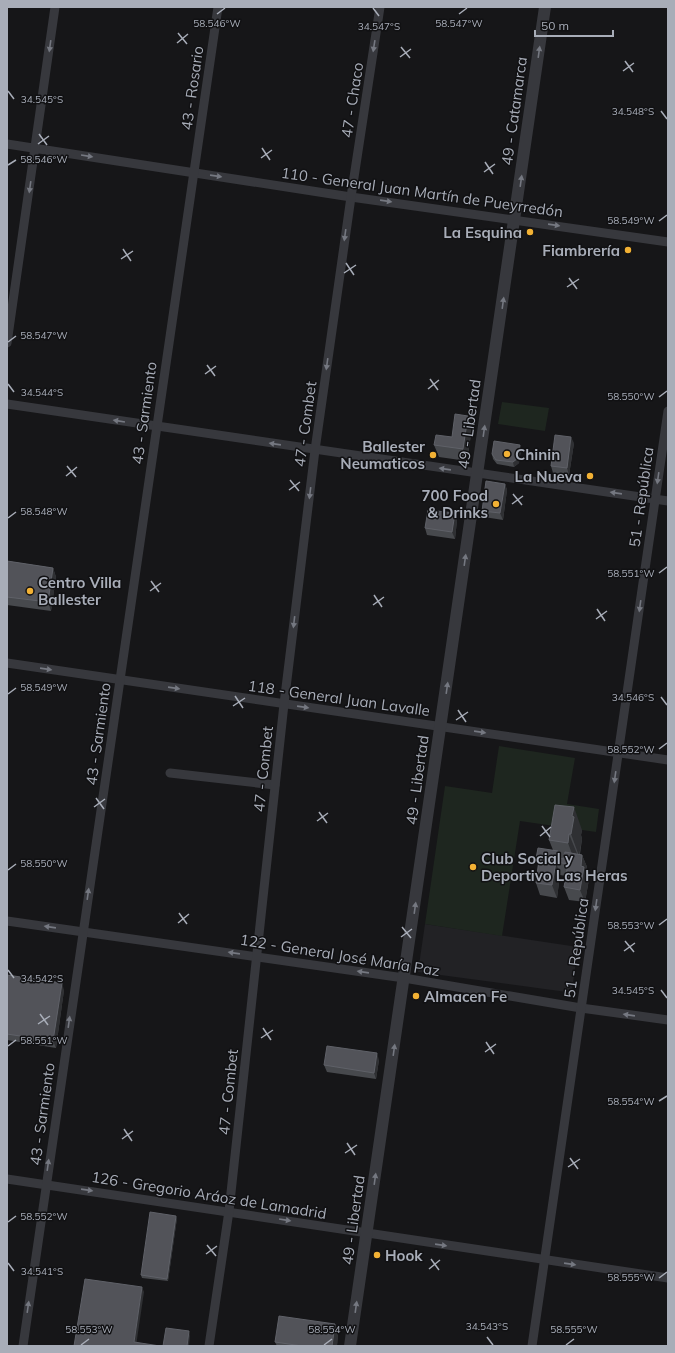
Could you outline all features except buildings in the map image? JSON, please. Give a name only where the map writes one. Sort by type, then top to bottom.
[{"type":"street","points":[[7,343],[55,7]]},
{"type":"street","name":"43 - Rosario","points":[[194,173],[218,7]]},
{"type":"street","name":"47 - Chaco","points":[[350,197],[380,7]]},
{"type":"street","name":"49 - Catamarca","points":[[516,219],[545,7]]},
{"type":"street","name":"110 - General Juan Martín de Pueyrredón","points":[[7,144],[350,197],[516,219],[668,242]]},
{"type":"street","name":"43 - Sarmiento","points":[[23,1346],[45,1184],[194,173]]},
{"type":"street","name":"47 - Combet","points":[[209,1346],[229,1211],[284,704],[315,450],[350,197]]},
{"type":"street","name":"49 - Libertad","points":[[350,1346],[516,219]]},
{"type":"street","points":[[7,404],[668,501]]},
{"type":"street","name":"51 - República","points":[[532,1346],[546,1260],[581,1008],[668,412]]},
{"type":"street","name":"118 - General Juan Lavalle","points":[[7,663],[668,760]]},
{"type":"street","points":[[170,773],[275,786]]},
{"type":"street","name":"122 - General José María Paz","points":[[7,921],[404,978],[581,1008],[668,1020]]},
{"type":"street","name":"126 - Gregorio Aráoz de Lamadrid","points":[[7,1179],[229,1211],[367,1234],[668,1278]]},
{"type":"shaded area","points":[[502,402],[549,408],[545,431],[498,424]]},
{"type":"shaded area","name":"Club Social y Deportivo Las Heras","points":[[499,746],[575,758],[567,804],[599,809],[596,832],[520,821],[502,936],[425,924],[445,786],[492,793]]},
{"type":"shaded area","points":[[425,924],[578,947],[572,989],[567,992],[418,972]]},
{"type":"place","name":"La Esquina","points":[[530,232]]},
{"type":"place","name":"Fiambrería","points":[[628,250]]},
{"type":"place","name":"Chinin","points":[[507,454]]},
{"type":"place","name":"Ballester Neumaticos","points":[[433,455]]},
{"type":"place","name":"La Nueva","points":[[590,476]]},
{"type":"place","name":"700 Food & Drinks","points":[[496,504]]},
{"type":"place","name":"Centro Villa Ballester","points":[[30,591]]},
{"type":"place","name":"Club Social y Deportivo Las Heras","points":[[473,867]]},
{"type":"place","name":"Almacen Fe","points":[[416,996]]},
{"type":"place","name":"Hook","points":[[377,1255]]}]
